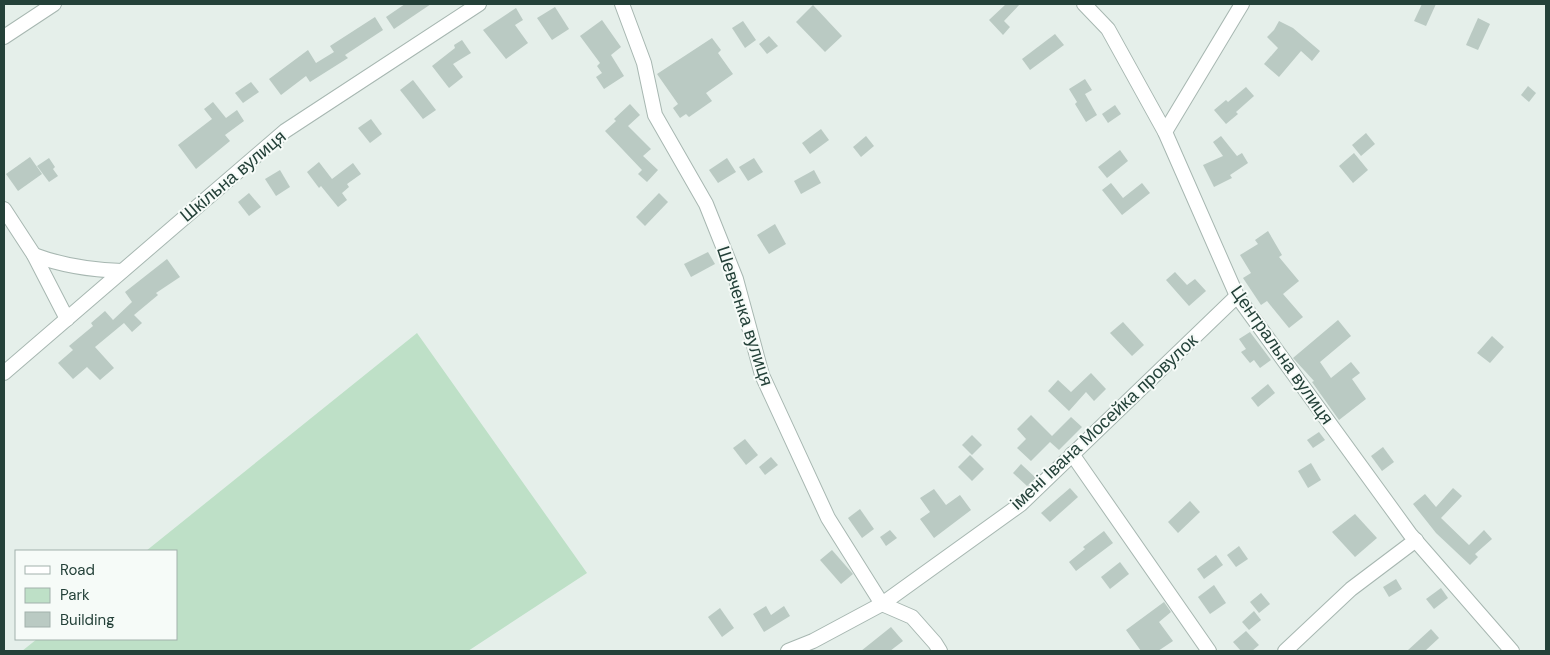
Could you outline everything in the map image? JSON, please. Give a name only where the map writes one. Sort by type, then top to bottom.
[{"type":"street","points":[[4,37],[54,4]]},
{"type":"street","name":"Шкільна вулиця","points":[[4,373],[285,131],[479,4]]},
{"type":"street","name":"Шевченка вулиця","points":[[622,4],[644,63],[654,115],[706,204],[736,279],[762,375],[828,518],[882,604]]},
{"type":"street","name":"Центральна вулиця","points":[[1084,4],[1108,29],[1165,132],[1237,296],[1416,540],[1512,651]]},
{"type":"street","points":[[1165,132],[1242,4]]},
{"type":"street","points":[[4,209],[34,255],[67,319]]},
{"type":"street","points":[[34,255],[70,266],[122,271]]},
{"type":"street","name":"імені Івана Мосейка провулок","points":[[788,651],[813,641],[882,604],[1021,504],[1237,296]]},
{"type":"street","points":[[1072,454],[1209,651]]},
{"type":"street","points":[[1285,651],[1351,589],[1416,540]]},
{"type":"street","points":[[882,604],[912,618],[940,651]]},
{"type":"green space","points":[[417,333],[587,573],[468,651],[22,651],[36,640],[178,640],[178,550],[147,550]]},
{"type":"building","points":[[405,4],[431,4],[394,29],[386,17]]},
{"type":"building","points":[[1006,4],[1020,4],[1004,21],[1010,27],[1003,35],[989,20]]},
{"type":"building","points":[[1422,4],[1436,4],[1426,26],[1414,21]]},
{"type":"building","points":[[813,5],[842,36],[825,52],[796,22]]},
{"type":"building","points":[[555,7],[569,29],[552,40],[537,18]]},
{"type":"building","points":[[516,8],[523,20],[515,25],[528,43],[506,59],[483,30]]},
{"type":"building","points":[[375,17],[383,30],[345,55],[348,58],[310,82],[306,76],[281,95],[269,79],[308,50],[316,63],[334,52],[330,46]]},
{"type":"building","points":[[1478,18],[1490,24],[1478,50],[1466,45]]},
{"type":"building","points":[[602,20],[621,47],[611,55],[624,76],[604,89],[596,77],[602,73],[597,66],[600,63],[580,36]]},
{"type":"building","points":[[743,21],[756,40],[745,48],[732,28]]},
{"type":"building","points":[[1279,21],[1293,28],[1320,51],[1312,61],[1301,51],[1279,77],[1264,64],[1278,48],[1267,37]]},
{"type":"building","points":[[1055,34],[1064,45],[1030,70],[1022,59]]},
{"type":"building","points":[[769,36],[778,46],[767,54],[759,44]]},
{"type":"building","points":[[712,38],[721,50],[718,53],[733,74],[706,93],[712,101],[689,117],[686,114],[680,118],[673,108],[678,104],[657,74]]},
{"type":"building","points":[[462,40],[471,53],[453,64],[463,77],[449,88],[432,66]]},
{"type":"building","points":[[1085,79],[1092,90],[1085,94],[1097,115],[1086,122],[1075,104],[1077,102],[1069,89]]},
{"type":"building","points":[[413,80],[436,110],[423,119],[400,90]]},
{"type":"building","points":[[251,82],[259,92],[243,103],[235,93]]},
{"type":"building","points":[[1528,86],[1536,93],[1529,102],[1521,95]]},
{"type":"building","points":[[1246,87],[1254,96],[1226,124],[1214,110],[1226,100],[1228,102]]},
{"type":"building","points":[[213,102],[226,118],[237,110],[244,121],[225,135],[230,141],[196,169],[178,145],[212,119],[204,109]]},
{"type":"building","points":[[630,104],[640,115],[628,126],[651,149],[643,156],[658,170],[647,182],[638,174],[642,170],[605,131],[616,121],[614,119]]},
{"type":"building","points":[[1115,105],[1121,114],[1108,123],[1102,114]]},
{"type":"building","points":[[371,119],[382,134],[370,143],[358,128]]},
{"type":"building","points":[[821,129],[829,140],[810,154],[802,143]]},
{"type":"building","points":[[1366,133],[1375,144],[1361,156],[1352,145]]},
{"type":"building","points":[[866,136],[874,146],[861,157],[853,147]]},
{"type":"building","points":[[1221,136],[1237,156],[1242,153],[1248,163],[1230,175],[1232,178],[1214,187],[1203,165],[1223,156],[1213,142]]},
{"type":"building","points":[[1120,150],[1128,161],[1107,178],[1098,167]]},
{"type":"building","points":[[1354,153],[1368,170],[1353,183],[1339,166]]},
{"type":"building","points":[[30,157],[42,174],[18,191],[6,174]]},
{"type":"building","points":[[49,158],[58,176],[49,182],[37,166]]},
{"type":"building","points":[[727,158],[736,172],[718,183],[709,170]]},
{"type":"building","points":[[754,158],[763,172],[748,181],[739,167]]},
{"type":"building","points":[[319,162],[332,179],[353,163],[361,174],[347,184],[349,187],[342,193],[347,200],[338,207],[321,186],[319,188],[307,172]]},
{"type":"building","points":[[280,170],[290,187],[276,196],[265,179]]},
{"type":"building","points":[[814,170],[821,183],[801,194],[794,181]]},
{"type":"building","points":[[1111,183],[1123,198],[1142,183],[1150,193],[1122,215],[1102,190]]},
{"type":"building","points":[[249,193],[261,207],[249,216],[238,202]]},
{"type":"building","points":[[659,193],[668,202],[645,226],[636,217]]},
{"type":"building","points":[[775,224],[786,244],[769,254],[757,235]]},
{"type":"building","points":[[1268,231],[1282,255],[1279,257],[1299,281],[1283,294],[1303,317],[1289,328],[1267,301],[1261,305],[1243,278],[1251,273],[1240,255],[1258,244],[1255,240]]},
{"type":"building","points":[[708,252],[715,264],[691,277],[684,264]]},
{"type":"building","points":[[167,259],[180,277],[156,293],[158,295],[134,315],[142,323],[132,332],[124,323],[95,347],[114,368],[100,380],[87,367],[73,379],[58,363],[73,350],[69,346],[93,326],[91,323],[105,311],[113,320],[132,302],[125,292]]},
{"type":"building","points":[[1175,272],[1187,285],[1195,279],[1206,291],[1189,306],[1166,280]]},
{"type":"building","points":[[1338,320],[1351,336],[1320,362],[1331,378],[1351,362],[1360,373],[1352,379],[1366,399],[1339,420],[1312,382],[1314,381],[1293,358]]},
{"type":"building","points":[[1123,322],[1144,345],[1132,356],[1110,333]]},
{"type":"building","points":[[1250,332],[1271,360],[1260,368],[1254,360],[1250,363],[1241,352],[1246,349],[1239,339]]},
{"type":"building","points":[[1492,336],[1504,347],[1490,363],[1477,353]]},
{"type":"building","points":[[1091,373],[1106,389],[1094,401],[1086,392],[1069,411],[1048,391],[1058,380],[1071,392]]},
{"type":"building","points":[[1268,384],[1275,393],[1258,407],[1251,398]]},
{"type":"building","points":[[1031,415],[1052,436],[1071,417],[1082,427],[1059,450],[1050,442],[1031,461],[1017,448],[1026,439],[1017,429]]},
{"type":"building","points":[[1319,432],[1325,440],[1313,448],[1307,440]]},
{"type":"building","points":[[972,435],[982,445],[972,455],[962,445]]},
{"type":"building","points":[[745,439],[758,455],[746,465],[733,448]]},
{"type":"building","points":[[1383,447],[1394,462],[1382,471],[1371,456]]},
{"type":"building","points":[[970,455],[984,469],[972,481],[958,467]]},
{"type":"building","points":[[771,457],[778,465],[765,475],[759,467]]},
{"type":"building","points":[[1311,463],[1321,480],[1308,488],[1298,471]]},
{"type":"building","points":[[1021,464],[1036,478],[1027,486],[1013,473]]},
{"type":"building","points":[[1070,488],[1078,497],[1050,522],[1041,513]]},
{"type":"building","points":[[1453,488],[1462,496],[1441,518],[1469,545],[1484,530],[1492,539],[1475,554],[1478,557],[1470,565],[1436,533],[1413,504],[1425,494],[1436,507]]},
{"type":"building","points":[[934,489],[946,505],[960,495],[971,510],[934,538],[920,519],[930,512],[920,498]]},
{"type":"building","points":[[1190,501],[1200,512],[1178,533],[1168,522]]},
{"type":"building","points":[[860,509],[874,529],[862,538],[848,518]]},
{"type":"building","points":[[1355,514],[1377,538],[1355,557],[1332,532]]},
{"type":"building","points":[[890,530],[897,538],[886,546],[880,537]]},
{"type":"building","points":[[1104,531],[1113,543],[1076,571],[1069,562],[1085,549],[1083,547]]},
{"type":"building","points":[[1239,546],[1248,559],[1236,567],[1227,555]]},
{"type":"building","points":[[832,550],[853,574],[841,584],[820,560]]},
{"type":"building","points":[[1216,555],[1223,565],[1204,579],[1197,569]]},
{"type":"building","points":[[1120,562],[1129,574],[1110,589],[1101,577]]},
{"type":"building","points":[[1396,579],[1402,589],[1389,597],[1383,587]]},
{"type":"building","points":[[1214,585],[1226,603],[1210,614],[1198,597]]},
{"type":"building","points":[[1441,588],[1448,598],[1434,609],[1426,599]]},
{"type":"building","points":[[1261,593],[1270,604],[1259,613],[1250,602]]},
{"type":"building","points":[[1164,602],[1171,612],[1159,622],[1173,641],[1158,651],[1141,651],[1126,630]]},
{"type":"building","points":[[766,606],[771,615],[784,606],[790,616],[764,632],[753,614]]},
{"type":"building","points":[[720,608],[734,628],[722,637],[708,617]]},
{"type":"building","points":[[1254,611],[1261,620],[1249,630],[1242,622]]},
{"type":"building","points":[[891,627],[903,641],[890,651],[861,651]]},
{"type":"building","points":[[1431,629],[1439,638],[1425,651],[1407,651]]},
{"type":"building","points":[[1246,631],[1259,645],[1252,651],[1241,651],[1233,642]]}]
